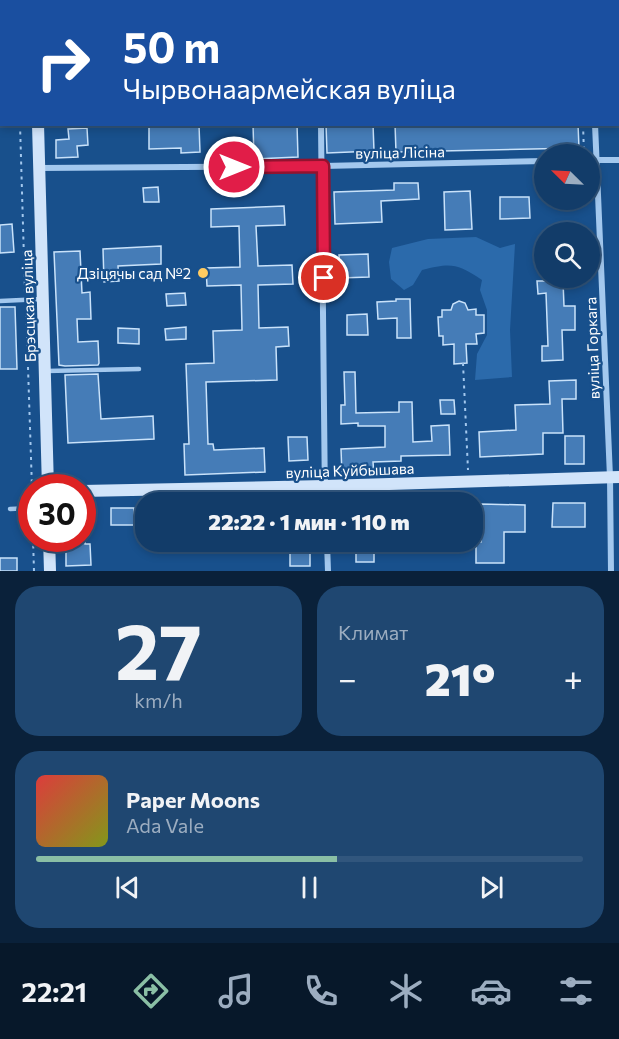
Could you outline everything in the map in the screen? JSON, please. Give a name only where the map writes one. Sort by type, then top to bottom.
[{"type":"street","name":"Брэсцкая вуліца","points":[[38,126],[48,474]]},
{"type":"street","points":[[321,126],[325,492]]},
{"type":"street","name":"вуліца Горкага","points":[[594,144],[595,126]]},
{"type":"street","points":[[600,160],[619,160]]},
{"type":"street","name":"вуліца Лісіна","points":[[39,168],[323,166],[534,161]]},
{"type":"street","name":"вуліца Горкага","points":[[596,210],[614,477],[611,571]]},
{"type":"street","name":"вуліца Куйбышава","points":[[96,486],[325,486],[614,477]]},
{"type":"street","points":[[49,552],[50,571]]},
{"type":"street","points":[[327,552],[328,571]]},
{"type":"lane","points":[[0,301],[43,299]]},
{"type":"lane","points":[[45,371],[139,369]]},
{"type":"lane","points":[[10,509],[18,509]]},
{"type":"path","points":[[583,126],[584,144]]},
{"type":"path","points":[[463,363],[469,482]]},
{"type":"path","points":[[33,552],[34,571]]},
{"type":"shaded area","points":[[476,237],[500,248],[515,244],[510,330],[512,377],[475,380],[477,354],[487,335],[487,310],[480,290],[482,280],[466,270],[453,266],[422,270],[413,285],[404,290],[391,279],[389,262],[392,248],[428,239]]},
{"type":"building","points":[[149,126],[199,126],[200,152],[181,153],[181,148],[149,149]]},
{"type":"building","points":[[253,126],[297,126],[298,157],[254,159]]},
{"type":"building","points":[[326,126],[373,126],[374,151],[327,153]]},
{"type":"building","points":[[395,126],[578,126],[579,144],[534,144],[534,149],[396,152]]},
{"type":"building","points":[[87,128],[88,145],[77,146],[78,157],[56,158],[56,140],[69,139],[68,129]]},
{"type":"building","points":[[394,183],[418,183],[419,199],[381,201],[382,222],[335,224],[334,192],[394,190]]},
{"type":"building","points":[[158,187],[159,202],[144,202],[143,188]]},
{"type":"building","points":[[470,191],[472,229],[445,230],[444,192]]},
{"type":"building","points":[[500,197],[529,197],[530,218],[500,219]]},
{"type":"building","points":[[284,206],[285,225],[256,226],[258,266],[292,265],[293,284],[258,285],[259,328],[288,327],[289,346],[276,347],[277,380],[206,382],[208,444],[213,444],[214,450],[264,448],[265,472],[185,475],[184,444],[189,444],[186,364],[214,363],[213,331],[242,330],[241,285],[207,286],[206,268],[240,267],[239,226],[211,227],[211,209]]},
{"type":"building","points":[[12,224],[14,252],[0,253],[0,225]]},
{"type":"building","points":[[161,246],[161,264],[118,266],[119,281],[104,282],[103,249]]},
{"type":"building","points":[[80,251],[82,293],[90,292],[91,319],[77,319],[78,342],[98,341],[99,363],[98,365],[65,366],[59,365],[54,252]]},
{"type":"building","points":[[368,254],[369,277],[340,278],[339,255]]},
{"type":"building","points":[[538,288],[563,288],[564,306],[575,306],[575,330],[562,330],[563,360],[542,361],[542,346],[548,346],[546,293],[538,294]]},
{"type":"building","points":[[185,293],[186,305],[167,306],[166,294]]},
{"type":"building","points":[[396,299],[410,299],[411,338],[397,338],[397,318],[378,319],[377,302],[396,301]]},
{"type":"building","points":[[459,301],[465,303],[468,310],[476,309],[476,315],[484,315],[484,333],[476,334],[477,344],[466,344],[467,363],[454,364],[454,344],[443,345],[443,336],[439,336],[438,317],[442,317],[442,310],[451,310],[453,304]]},
{"type":"building","points":[[0,307],[15,307],[17,369],[0,369]]},
{"type":"building","points":[[367,314],[368,335],[347,335],[347,315]]},
{"type":"building","points":[[186,327],[186,339],[166,340],[165,329]]},
{"type":"building","points":[[118,328],[139,329],[139,344],[118,343]]},
{"type":"building","points":[[344,372],[355,372],[356,413],[399,412],[399,402],[412,402],[413,442],[432,441],[431,426],[449,425],[450,455],[401,456],[401,461],[373,462],[374,474],[342,475],[341,449],[385,447],[385,426],[341,424],[341,405],[345,405]]},
{"type":"building","points":[[98,374],[101,419],[153,416],[154,439],[68,443],[65,375]]},
{"type":"building","points":[[576,380],[576,399],[562,399],[563,433],[543,433],[543,454],[480,457],[479,432],[516,430],[515,405],[550,404],[549,381]]},
{"type":"building","points":[[440,400],[454,400],[455,414],[441,414]]},
{"type":"building","points":[[565,436],[584,436],[584,464],[565,464]]},
{"type":"building","points":[[288,437],[307,437],[308,460],[289,461]]},
{"type":"building","points":[[553,503],[585,503],[585,527],[552,527]]},
{"type":"building","points":[[483,504],[525,505],[525,532],[504,532],[504,563],[476,563],[476,552],[483,552]]},
{"type":"building","points":[[111,508],[134,508],[134,525],[111,525]]},
{"type":"building","points":[[66,552],[90,552],[91,565],[66,566]]},
{"type":"building","points":[[290,552],[310,552],[310,566],[290,566]]},
{"type":"building","points":[[356,552],[374,552],[374,562],[356,562]]},
{"type":"building","points":[[0,558],[17,558],[17,571],[0,571]]},
{"type":"place","name":"Дзіцячы сад №2","points":[[203,273]]},
{"type":"route","points":[[234,167],[323,166],[324,278]]}]
